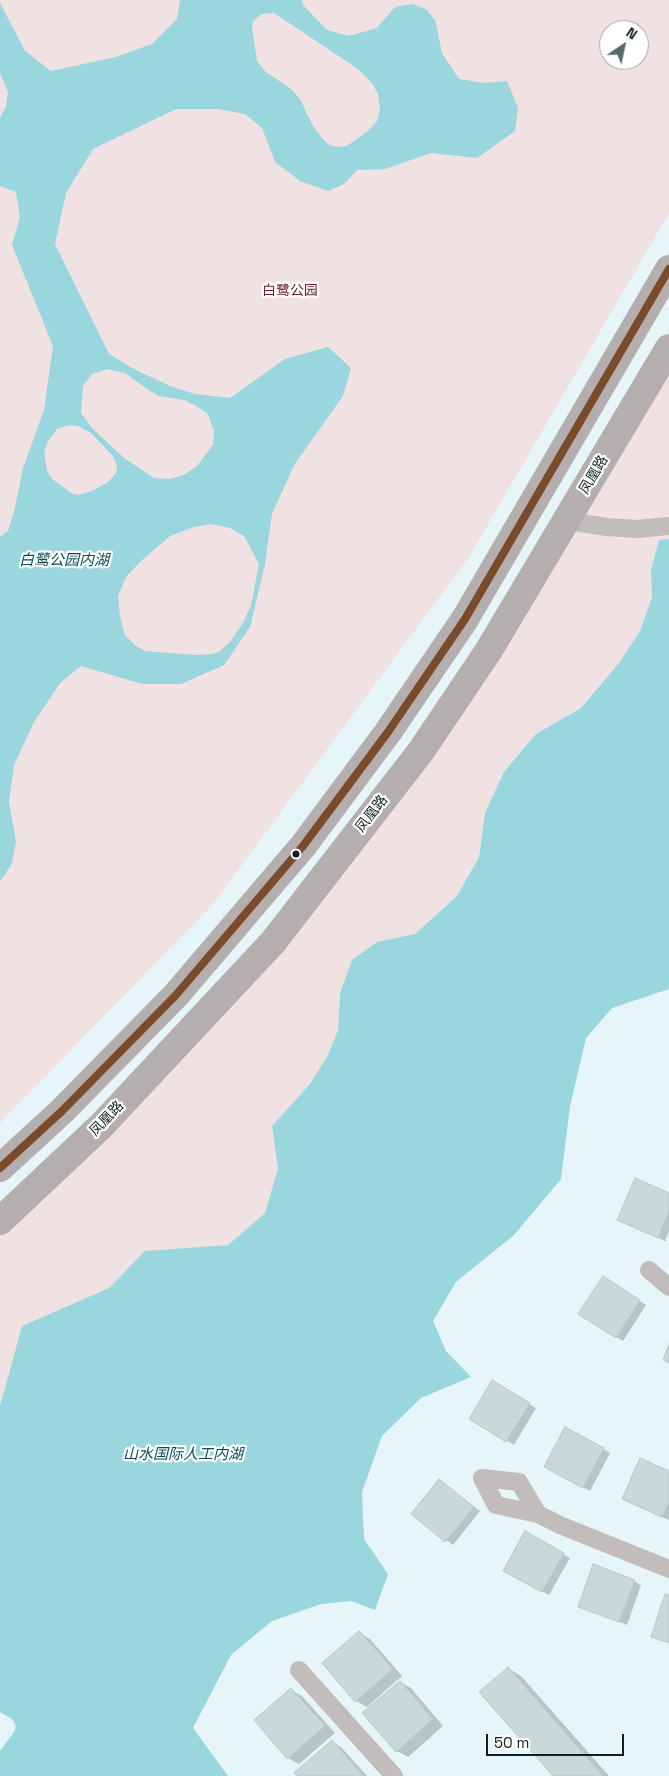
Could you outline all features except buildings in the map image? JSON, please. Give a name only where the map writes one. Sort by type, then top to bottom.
[{"type":"highway","points":[[0,1168],[62,1110],[176,995],[303,846],[388,732],[465,619],[669,269]]},
{"type":"highway","name":"凤凰路","points":[[0,1221],[102,1125],[273,942],[421,751],[490,650],[669,348]]},
{"type":"street","points":[[566,521],[637,529],[669,526]]},
{"type":"street","points":[[649,1270],[669,1287]]},
{"type":"street","points":[[538,1514],[560,1525],[669,1569]]},
{"type":"street","points":[[299,1670],[394,1776]]},
{"type":"green space","name":"白鹭公园","points":[[0,0],[669,0],[669,213],[469,557],[213,904],[0,1123]]},
{"type":"green space","points":[[669,373],[669,539],[659,541],[651,570],[652,597],[640,631],[619,663],[581,708],[536,734],[485,813],[479,857],[457,896],[415,934],[377,942],[340,993],[338,1030],[328,1055],[310,1084],[272,1126],[278,1168],[265,1213],[228,1245],[145,1251],[109,1288],[22,1326],[0,1406],[0,1235],[139,1101],[499,654],[581,524]]},
{"type":"water","name":"白鹭公园内湖","points":[[180,0],[302,0],[303,5],[327,30],[349,36],[377,28],[395,7],[412,4],[426,9],[435,20],[442,53],[459,79],[485,83],[507,81],[518,108],[515,131],[477,158],[431,153],[385,169],[357,170],[344,184],[328,191],[300,181],[275,162],[262,128],[245,114],[217,109],[176,109],[93,149],[66,193],[55,244],[109,354],[134,369],[170,386],[195,394],[230,398],[285,359],[328,347],[351,368],[343,396],[294,465],[272,514],[265,564],[250,627],[224,665],[181,684],[142,684],[81,666],[60,683],[34,722],[14,765],[9,802],[16,841],[12,863],[0,880],[0,537],[8,531],[23,468],[44,410],[53,346],[12,245],[20,217],[16,192],[0,186],[0,118],[6,106],[8,92],[0,73],[0,3],[25,51],[51,71],[116,57],[152,44],[177,19]],"holes":[[[274,13],[358,69],[372,83],[378,94],[380,110],[377,121],[368,131],[347,146],[336,147],[328,144],[322,138],[313,126],[300,99],[291,89],[266,72],[257,61],[252,27],[254,20],[262,14]],[[107,369],[125,373],[159,396],[184,400],[198,407],[208,414],[214,431],[213,445],[197,466],[184,475],[170,479],[154,478],[124,458],[92,428],[81,413],[83,386],[92,374]],[[69,425],[78,426],[91,433],[113,456],[117,465],[116,473],[108,482],[92,491],[78,495],[71,493],[51,478],[47,470],[44,452],[48,441],[57,429]],[[211,524],[230,528],[244,536],[259,564],[251,605],[243,623],[230,642],[219,652],[197,655],[145,651],[136,646],[125,635],[120,617],[118,596],[126,577],[140,562],[170,536],[194,527]]]},
{"type":"water","name":"山水国际人工内湖","points":[[669,539],[669,989],[612,1008],[586,1038],[570,1106],[561,1179],[514,1235],[456,1282],[433,1321],[446,1351],[471,1377],[421,1398],[382,1436],[362,1492],[364,1539],[388,1574],[375,1610],[351,1601],[321,1604],[272,1621],[231,1655],[193,1728],[228,1776],[0,1776],[0,1751],[14,1732],[16,1726],[12,1719],[0,1712],[0,1406],[22,1326],[109,1288],[145,1251],[228,1245],[265,1213],[278,1168],[272,1126],[310,1084],[328,1055],[338,1030],[340,993],[352,960],[377,942],[415,934],[457,896],[479,857],[485,813],[504,772],[536,734],[581,708],[619,663],[640,631],[652,597],[651,570],[659,540]]},
{"type":"transit line","points":[[0,1168],[62,1111],[176,995],[303,846],[388,732],[465,619],[669,269]]}]
